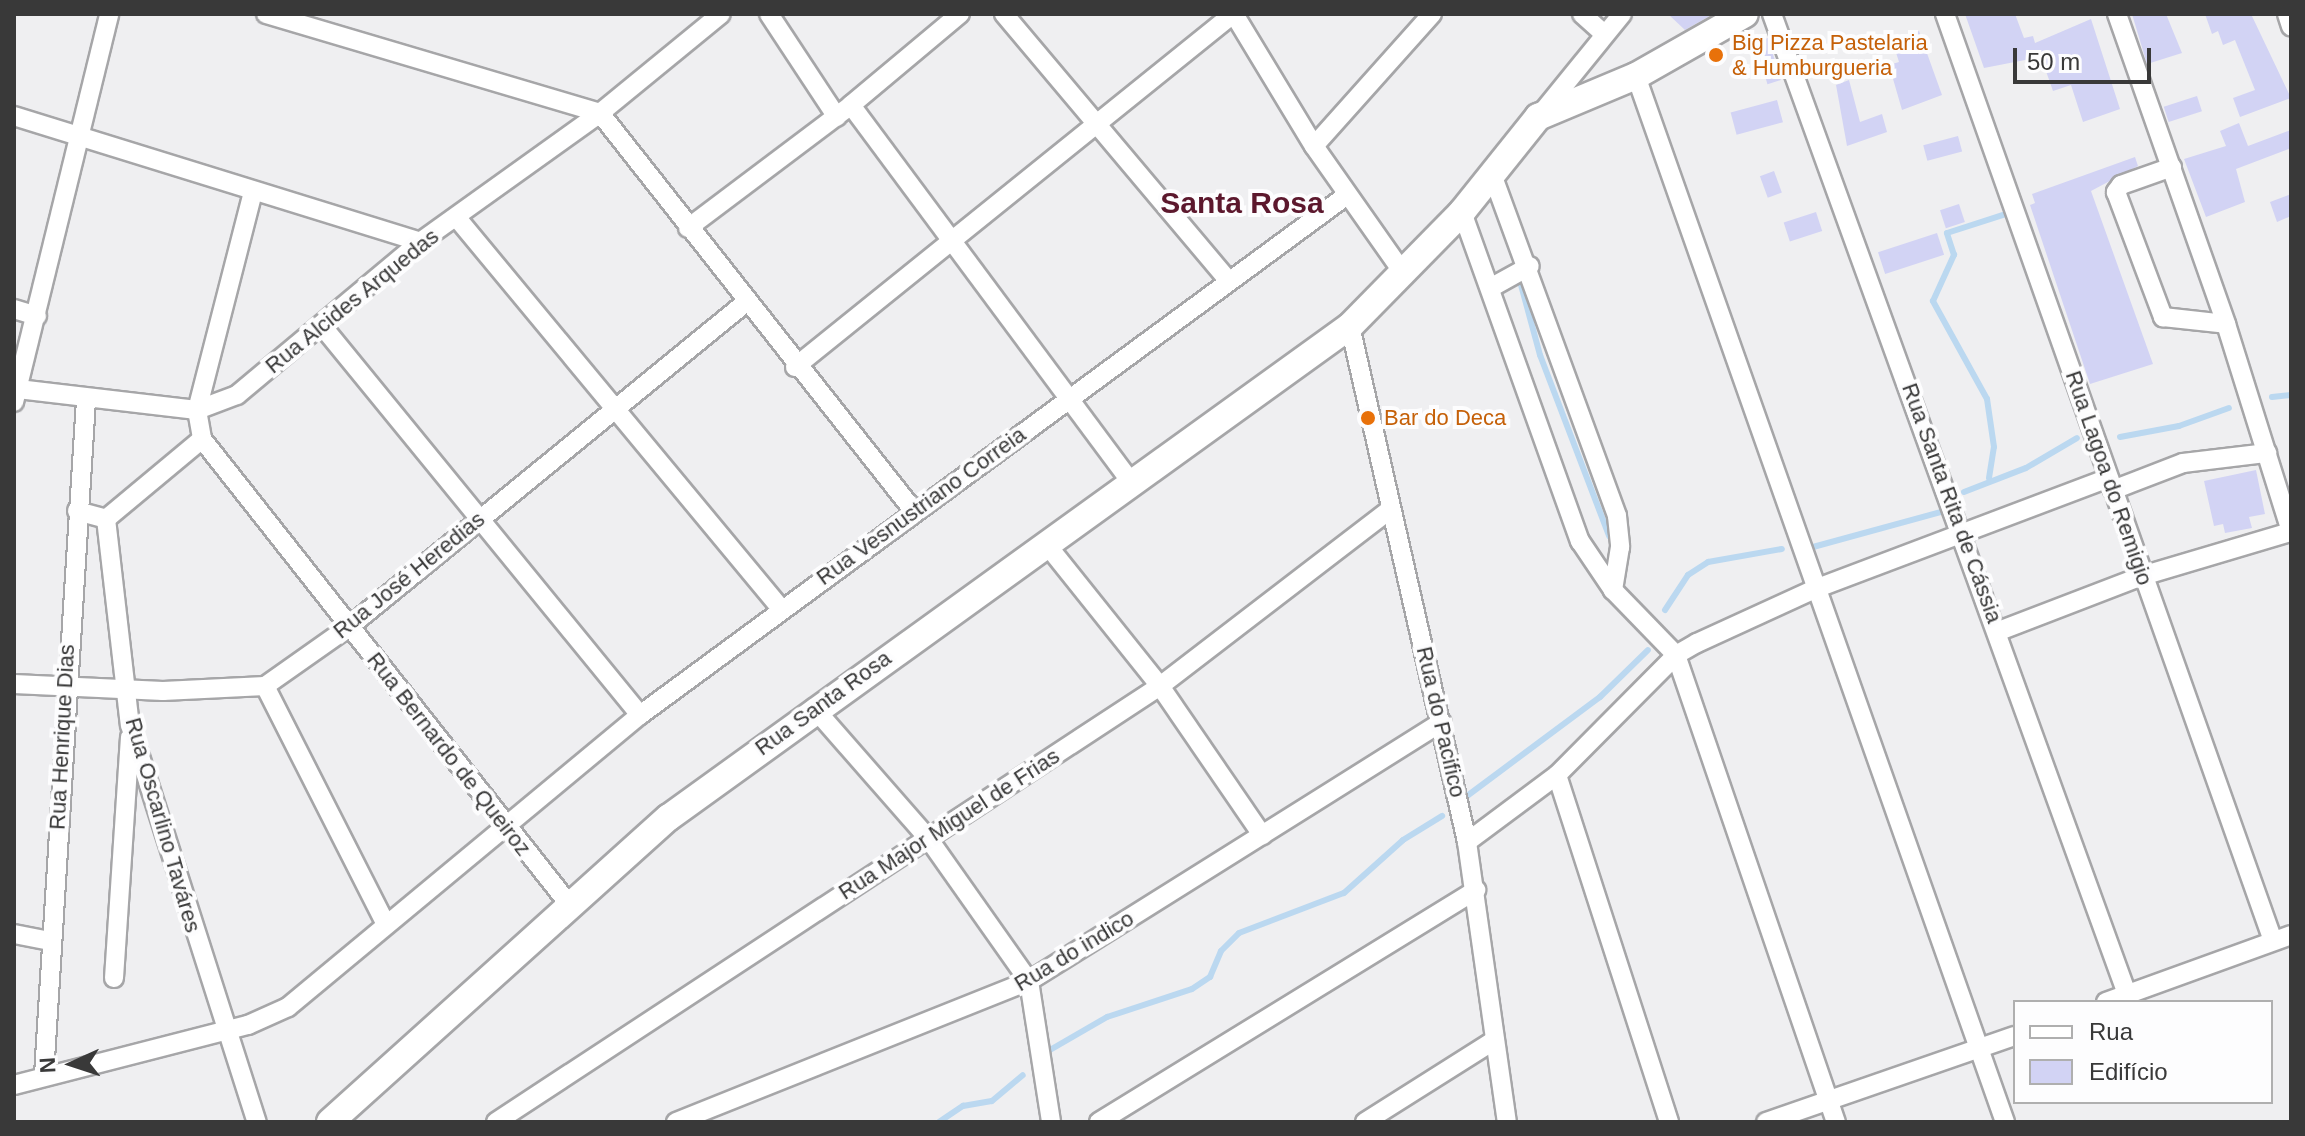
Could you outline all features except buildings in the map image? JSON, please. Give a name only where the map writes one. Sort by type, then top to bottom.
[{"type":"street","points":[[16,395],[83,138],[109,14]]},
{"type":"street","points":[[266,14],[600,113],[795,367],[913,510]]},
{"type":"street","name":"Rua Alcides Arquedas","points":[[16,395],[197,410],[237,395],[323,327],[420,242],[600,113],[721,14]]},
{"type":"street","points":[[769,14],[844,111],[953,238],[1132,483]]},
{"type":"street","points":[[688,228],[844,111],[960,14]]},
{"type":"street","points":[[1004,14],[1093,126],[1229,281]]},
{"type":"street","points":[[795,367],[1234,14],[1314,146],[1404,274]]},
{"type":"street","points":[[1314,146],[1432,14]]},
{"type":"street","points":[[1582,14],[1604,34]]},
{"type":"street","points":[[1538,117],[1622,14]]},
{"type":"street","points":[[1538,117],[1636,76],[1745,14]]},
{"type":"street","name":"Rua Santa Rita de Cássia","points":[[1772,14],[1960,534],[1999,631],[2127,994]]},
{"type":"street","name":"Rua Lagoa do Remigio","points":[[1945,14],[2142,576],[2282,938]]},
{"type":"street","points":[[1999,631],[2142,576],[2291,532],[2226,324],[2117,14]]},
{"type":"street","points":[[2287,14],[2291,26]]},
{"type":"street","points":[[1636,76],[2005,1122]]},
{"type":"street","points":[[14,116],[420,242]]},
{"type":"street","name":"Rua Santa Rosa","points":[[341,1119],[568,903],[668,818],[814,708],[1047,545],[1350,326],[1462,212],[1538,117]]},
{"type":"street","points":[[2172,167],[2121,185],[2116,192],[2163,317],[2226,324]]},
{"type":"street","points":[[1492,174],[1530,266],[1617,516],[1613,590]]},
{"type":"street","points":[[197,410],[253,192]]},
{"type":"street","name":"Rua Vesnustriano Correia","points":[[14,1085],[225,1031],[288,1007],[340,969],[386,924],[640,715],[913,510],[1347,195]]},
{"type":"street","points":[[1462,212],[1492,287],[1580,541],[1613,590],[1676,655],[1836,1122]]},
{"type":"street","points":[[457,218],[617,405],[782,610]]},
{"type":"street","points":[[1492,287],[1530,266]]},
{"type":"street","name":"Rua José Heredias","points":[[265,686],[350,626],[745,303]]},
{"type":"street","points":[[14,309],[37,316]]},
{"type":"street","name":"Rua do Pacifico","points":[[1350,326],[1389,510],[1442,722],[1467,842],[1476,890],[1493,1041],[1507,1122]]},
{"type":"street","points":[[323,327],[640,715]]},
{"type":"street","name":"Rua Henrique Dias","points":[[44,1075],[65,687],[86,399]]},
{"type":"street","name":"Rua Bernardo de Queiroz","points":[[197,410],[202,439],[350,626],[502,826],[568,903]]},
{"type":"street","points":[[77,511],[106,519],[202,439]]},
{"type":"street","points":[[1467,842],[1557,775],[1676,655],[1815,589],[1960,534],[2183,463],[2267,453]]},
{"type":"street","name":"Rua Major Miguel de Frias","points":[[496,1122],[1160,686],[1389,510]]},
{"type":"street","name":"Rua Oscarlino Taváres","points":[[106,519],[130,725],[225,1031],[257,1122]]},
{"type":"street","points":[[1047,545],[1160,686],[1262,835]]},
{"type":"street","points":[[14,684],[128,690],[265,686],[386,924]]},
{"type":"street","points":[[814,708],[928,838],[1029,981],[1051,1122]]},
{"type":"street","name":"Rua do indico","points":[[676,1122],[1029,981],[1442,722]]},
{"type":"street","points":[[114,978],[130,725]]},
{"type":"street","points":[[1557,775],[1669,1122]]},
{"type":"street","points":[[1099,1122],[1476,890]]},
{"type":"street","points":[[14,934],[51,941]]},
{"type":"street","points":[[2111,1000],[2282,938]]},
{"type":"street","points":[[1766,1122],[1831,1103],[2013,1037]]},
{"type":"street","points":[[1365,1122],[1493,1041]]},
{"type":"waterway","points":[[1989,478],[1994,447],[1987,399],[1933,301],[1954,255],[1947,233],[2003,215]]},
{"type":"waterway","points":[[1521,285],[1540,355],[1609,536]]},
{"type":"waterway","points":[[2272,397],[2291,395]]},
{"type":"waterway","points":[[2120,437],[2179,426],[2229,408]]},
{"type":"waterway","points":[[1964,492],[2026,468],[2077,438]]},
{"type":"waterway","points":[[1813,547],[1941,512]]},
{"type":"waterway","points":[[1665,610],[1688,575],[1708,562],[1782,549]]},
{"type":"waterway","points":[[1467,796],[1600,697],[1648,650]]},
{"type":"waterway","points":[[1043,1054],[1107,1017],[1192,989],[1210,977],[1221,951],[1239,933],[1344,893],[1403,840],[1442,816]]},
{"type":"waterway","points":[[939,1122],[963,1106],[992,1101],[1023,1075]]},
{"type":"place","name":"Big Pizza Pastelaria & Humburgueria","points":[[1716,55]]},
{"type":"place","name":"Bar do Deca","points":[[1368,418]]},
{"type":"district","name":"Santa Rosa","points":[[1242,203]]}]
